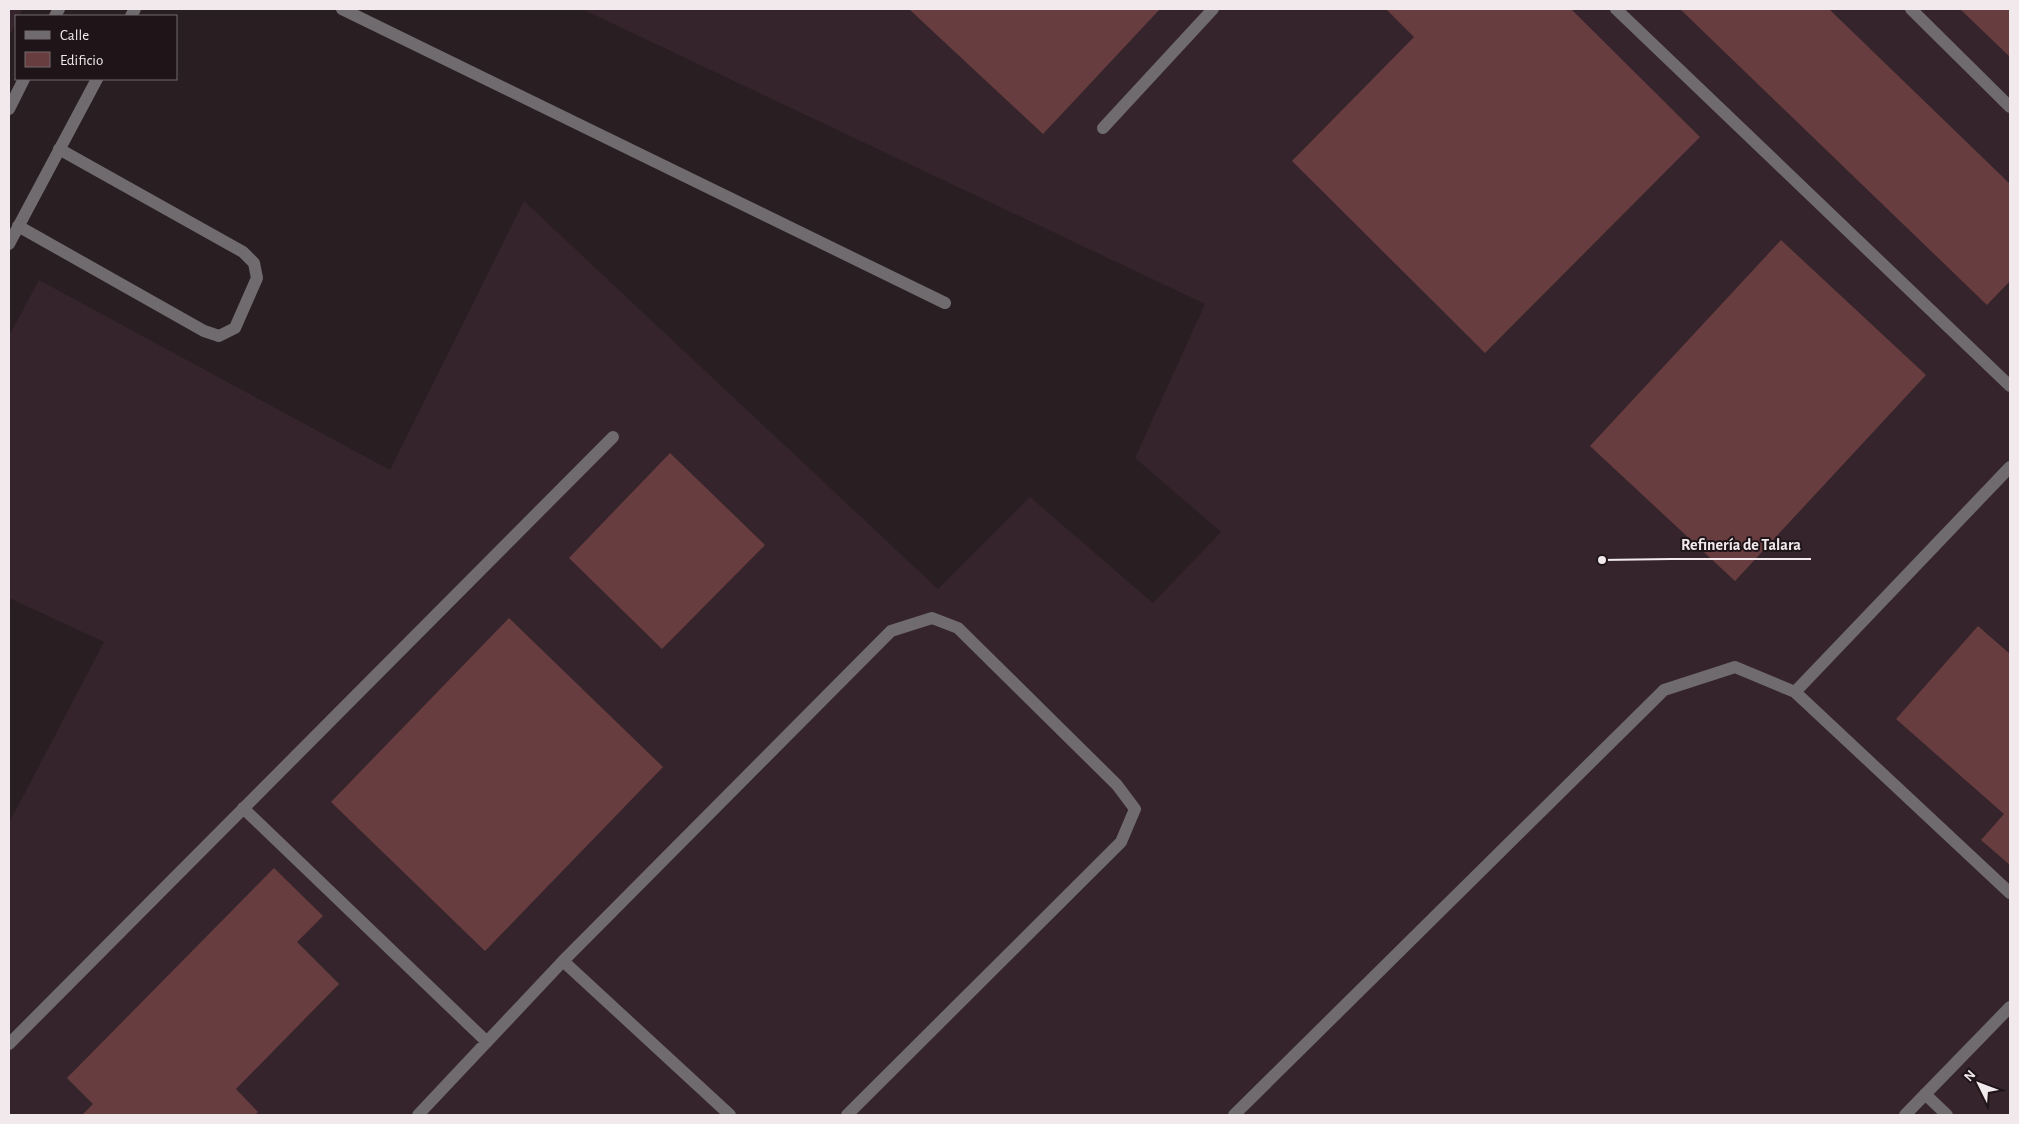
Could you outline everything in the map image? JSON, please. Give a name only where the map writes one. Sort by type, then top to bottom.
[{"type":"street","points":[[342,9],[945,302]]},
{"type":"street","points":[[1102,128],[1213,9]]},
{"type":"street","points":[[1616,9],[2010,386]]},
{"type":"street","points":[[1911,9],[2010,107]]},
{"type":"street","points":[[9,109],[24,80]]},
{"type":"street","points":[[9,244],[96,80]]},
{"type":"street","points":[[18,226],[204,331],[219,336],[235,328],[257,278],[254,263],[243,252],[59,149]]},
{"type":"street","points":[[9,1044],[613,437]]},
{"type":"street","points":[[1795,692],[2010,467]]},
{"type":"street","points":[[418,1115],[563,961],[891,631],[932,618],[958,628],[1117,784],[1135,809],[1121,842],[846,1115]]},
{"type":"street","points":[[1234,1115],[1664,690],[1734,667],[1795,692],[2010,894]]},
{"type":"street","points":[[243,808],[487,1042]]},
{"type":"street","points":[[563,961],[730,1115]]},
{"type":"street","points":[[1905,1115],[2010,1007]]},
{"type":"street","points":[[1925,1094],[1947,1115]]},
{"type":"shaded area","points":[[9,9],[23,9],[20,15],[15,15],[15,24],[9,37]]},
{"type":"shaded area","points":[[582,9],[2010,9],[2010,1115],[9,1115],[9,823],[104,642],[9,598],[9,336],[39,280],[390,470],[524,201],[938,589],[1030,497],[1153,603],[1221,532],[1135,458],[1205,304]]},
{"type":"building","points":[[909,9],[1160,9],[1043,134]]},
{"type":"building","points":[[1386,9],[1571,9],[1700,137],[1485,353],[1292,161],[1414,37]]},
{"type":"building","points":[[1680,9],[1829,9],[2010,184],[2010,281],[1987,305]]},
{"type":"building","points":[[1960,9],[2010,9],[2010,57]]},
{"type":"building","points":[[1781,240],[1926,375],[1735,581],[1590,446]]},
{"type":"building","points":[[670,453],[765,545],[662,649],[569,558]]},
{"type":"building","points":[[509,618],[663,767],[485,951],[331,802]]},
{"type":"building","points":[[1978,626],[2010,654],[2010,865],[1981,840],[2004,814],[1896,719]]},
{"type":"building","points":[[274,868],[323,916],[297,942],[339,984],[236,1089],[258,1112],[255,1115],[82,1115],[93,1104],[67,1078]]},
{"type":"place","name":"Refinería de Talara","points":[[1602,560]]}]
